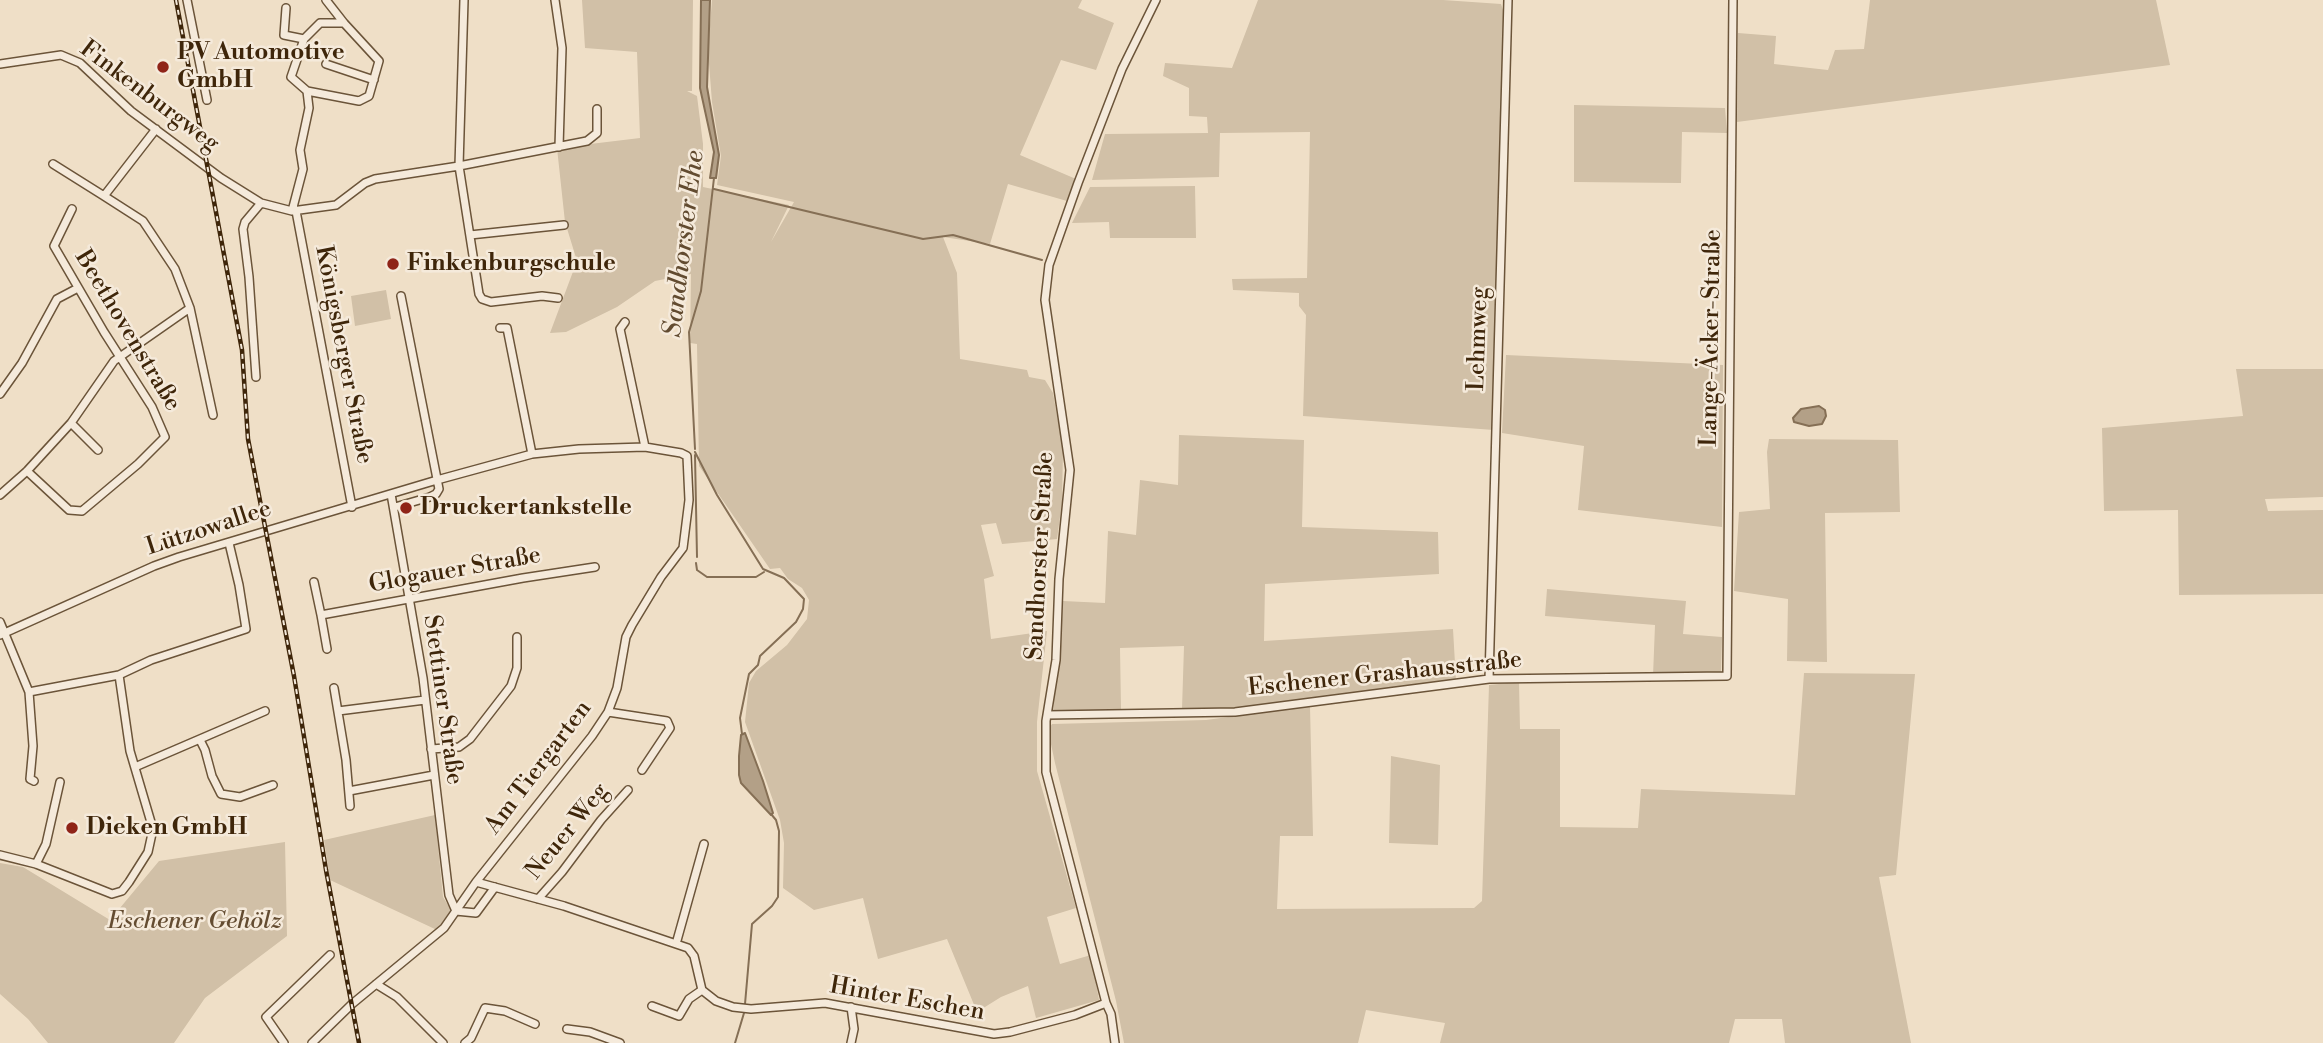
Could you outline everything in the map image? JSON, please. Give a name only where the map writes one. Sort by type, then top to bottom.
[{"type":"street","points":[[187,0],[207,100]]},
{"type":"street","points":[[326,0],[379,61],[369,96],[359,102],[307,91],[290,76],[304,39],[320,23],[344,23]]},
{"type":"street","points":[[464,0],[459,166],[479,294],[486,301],[542,296],[558,298]]},
{"type":"street","points":[[555,0],[562,48],[558,147]]},
{"type":"street","name":"Sandhorster Straße","points":[[1115,1043],[1111,1014],[1046,772],[1047,715],[1056,660],[1059,579],[1070,470],[1045,300],[1049,265],[1122,69],[1156,0]]},
{"type":"street","name":"Lehmweg","points":[[1489,679],[1508,0]]},
{"type":"street","name":"Lange-Äcker-Straße","points":[[1727,676],[1733,0]]},
{"type":"street","points":[[286,8],[284,35],[304,39]]},
{"type":"street","name":"Finkenburgweg","points":[[0,64],[61,55],[80,64],[131,111],[221,178],[261,203],[294,211],[336,205],[371,180],[587,141],[597,133],[597,109]]},
{"type":"street","points":[[326,64],[373,80]]},
{"type":"street","points":[[294,211],[303,169],[300,149],[309,108],[307,91]]},
{"type":"street","points":[[104,196],[156,129]]},
{"type":"street","points":[[53,164],[143,221],[174,269],[190,308],[213,415]]},
{"type":"street","points":[[256,377],[243,229],[245,222],[261,203]]},
{"type":"street","name":"Beethovenstraße","points":[[27,471],[69,510],[82,511],[138,464],[165,437],[158,417],[54,246],[72,209]]},
{"type":"street","name":"Königsberger Straße","points":[[294,211],[352,507]]},
{"type":"street","points":[[470,235],[564,225]]},
{"type":"street","points":[[0,394],[22,363],[57,299],[78,288]]},
{"type":"street","points":[[401,296],[437,480]]},
{"type":"street","points":[[0,495],[27,471],[71,423],[114,360],[190,308]]},
{"type":"street","points":[[625,322],[620,329],[645,447]]},
{"type":"street","points":[[500,328],[507,328],[533,454]]},
{"type":"street","points":[[71,423],[98,450]]},
{"type":"street","name":"Lützowallee","points":[[2,634],[154,566],[307,518],[533,454],[645,447],[688,456]]},
{"type":"street","name":"Am Tiergarten","points":[[312,1043],[376,984],[444,928],[608,712],[617,688],[626,637],[683,548],[689,500],[688,456]]},
{"type":"street","name":"Lützowallee","points":[[395,507],[436,494],[439,488],[437,480]]},
{"type":"street","name":"Stettiner Straße","points":[[391,494],[425,700],[449,895],[456,911]]},
{"type":"street","points":[[29,692],[119,675],[151,660],[246,629],[229,543]]},
{"type":"street","name":"Glogauer Straße","points":[[321,615],[596,567]]},
{"type":"street","points":[[314,582],[327,649]]},
{"type":"street","points":[[0,622],[2,634],[29,692],[33,746],[30,779],[34,781]]},
{"type":"street","points":[[430,749],[458,747],[470,738],[511,686],[517,668],[517,637]]},
{"type":"street","points":[[0,855],[36,864],[113,894],[122,891],[148,852],[153,829],[130,751],[119,675]]},
{"type":"street","name":"Eschener Grashausstraße","points":[[1047,715],[1235,712],[1489,679],[1727,676]]},
{"type":"street","points":[[334,688],[350,806]]},
{"type":"street","points":[[338,711],[425,700]]},
{"type":"street","points":[[135,767],[265,711]]},
{"type":"street","points":[[608,712],[667,721],[670,728],[642,770]]},
{"type":"street","points":[[200,740],[212,776],[222,794],[240,797],[273,785]]},
{"type":"street","points":[[655,764],[656,750]]},
{"type":"street","points":[[349,792],[434,775]]},
{"type":"street","points":[[36,864],[46,844],[61,782]]},
{"type":"street","name":"Neuer Weg","points":[[538,900],[628,790]]},
{"type":"street","points":[[676,944],[704,844]]},
{"type":"street","points":[[476,883],[688,948],[694,956],[702,990],[689,999],[679,1016],[652,1006]]},
{"type":"street","points":[[456,911],[476,913],[495,887]]},
{"type":"street","points":[[284,1043],[266,1017],[330,955]]},
{"type":"street","points":[[376,984],[397,997],[443,1043]]},
{"type":"street","name":"Hinter Eschen","points":[[702,990],[716,1001],[733,1007],[751,1009],[825,1003],[994,1034],[1075,1015],[1106,1003]]},
{"type":"street","points":[[851,1007],[854,1029],[851,1043]]},
{"type":"street","points":[[466,1043],[485,1008],[505,1011],[535,1024]]},
{"type":"street","points":[[567,1029],[590,1032],[620,1043]]},
{"type":"green space","points":[[582,0],[693,0],[692,91],[687,91],[697,96],[703,144],[703,187],[789,205],[771,242],[794,202],[717,185],[721,156],[712,102],[708,51],[712,0],[1082,0],[1078,8],[1114,23],[1096,70],[1061,60],[1020,155],[1076,179],[1067,201],[1008,184],[990,244],[943,237],[957,273],[960,359],[1027,370],[1029,377],[1045,380],[1053,393],[1063,450],[1062,502],[1057,539],[1002,544],[996,523],[981,525],[994,576],[984,579],[991,639],[1047,631],[1037,722],[1037,771],[1076,908],[1047,917],[1060,964],[1091,955],[1099,1000],[1036,1018],[1028,986],[1001,997],[977,1012],[947,939],[878,959],[863,898],[814,910],[783,888],[784,843],[780,820],[745,722],[749,683],[756,671],[787,645],[807,619],[809,600],[802,588],[788,579],[780,568],[770,569],[699,466],[697,344],[690,343],[691,274],[655,281],[617,307],[566,332],[550,333],[577,261],[565,222],[557,148],[640,138],[637,52],[585,48]]},
{"type":"green space","points":[[1258,0],[1443,0],[1501,4],[1504,13],[1494,430],[1303,416],[1306,315],[1299,306],[1299,293],[1233,290],[1232,279],[1307,278],[1310,132],[1220,133],[1219,177],[1092,180],[1105,134],[1208,133],[1207,117],[1189,116],[1189,88],[1163,76],[1165,63],[1232,68]]},
{"type":"green space","points":[[1870,0],[2156,0],[2170,65],[1737,122],[1738,33],[1776,36],[1774,64],[1828,70],[1835,50],[1864,49]]},
{"type":"green space","points":[[1574,105],[1725,108],[1727,133],[1682,132],[1681,183],[1574,182]]},
{"type":"green space","points":[[1195,186],[1196,238],[1110,238],[1109,222],[1072,223],[1090,187]]},
{"type":"green space","points":[[386,290],[391,319],[355,326],[351,296]]},
{"type":"green space","points":[[1506,355],[1723,365],[1722,527],[1578,510],[1584,446],[1502,433]]},
{"type":"green space","points":[[2236,369],[2323,369],[2323,497],[2265,499],[2268,511],[2323,510],[2323,594],[2179,595],[2178,510],[2104,511],[2102,428],[2243,416]]},
{"type":"green space","points":[[1179,435],[1304,440],[1302,527],[1438,532],[1439,574],[1265,584],[1264,641],[1453,629],[1456,681],[1233,709],[1182,709],[1184,646],[1120,648],[1121,709],[1053,712],[1063,601],[1105,603],[1108,531],[1136,535],[1140,480],[1178,485]]},
{"type":"green space","points":[[1769,439],[1898,440],[1900,512],[1825,513],[1827,662],[1787,661],[1788,599],[1734,591],[1739,512],[1770,509],[1767,452]]},
{"type":"green space","points":[[1547,589],[1686,601],[1683,634],[1722,637],[1721,672],[1717,675],[1653,676],[1655,625],[1545,616]]},
{"type":"green space","points":[[1804,673],[1915,674],[1896,875],[1879,877],[1911,1043],[1785,1043],[1782,1019],[1735,1019],[1729,1043],[1440,1043],[1445,1023],[1366,1010],[1358,1043],[1124,1043],[1116,1001],[1055,763],[1048,730],[1052,724],[1206,720],[1310,706],[1313,836],[1280,836],[1277,909],[1474,908],[1482,901],[1489,685],[1519,682],[1520,729],[1560,729],[1560,827],[1638,828],[1641,789],[1795,795]]},
{"type":"green space","points":[[1391,756],[1440,765],[1438,845],[1389,843]]},
{"type":"green space","points":[[435,815],[443,897],[451,910],[437,930],[330,880],[324,840]]},
{"type":"green space","name":"Eschener Gehölz","points":[[285,842],[287,936],[205,998],[174,1043],[48,1043],[28,1019],[0,994],[0,863],[23,867],[110,920],[159,861]]},
{"type":"shaded area","points":[[701,0],[710,0],[707,87],[719,155],[716,178],[710,178],[714,152],[700,88]]},
{"type":"shaded area","points":[[1819,406],[1825,410],[1826,416],[1822,424],[1809,426],[1794,422],[1793,418],[1801,409]]},
{"type":"shaded area","points":[[745,733],[763,781],[773,813],[771,815],[741,783],[739,756],[741,735]]},
{"type":"waterway","name":"Sandhorster Ehe","points":[[695,449],[689,332],[701,291],[714,178]]},
{"type":"waterway","points":[[714,189],[923,239],[953,235],[1042,260]]},
{"type":"waterway","name":"Sandhorster Ehe","points":[[695,452],[717,495],[763,569],[784,578],[804,599],[803,609],[796,622],[760,656],[758,665],[749,674],[740,718],[742,734]]},
{"type":"waterway","name":"Sandhorster Ehe","points":[[695,455],[697,557]]},
{"type":"waterway","name":"Sandhorster Ehe","points":[[696,563],[697,570],[707,577],[756,577],[764,572]]},
{"type":"waterway","name":"Sandhorster Ehe","points":[[745,1004],[752,924],[778,897],[779,831],[771,814]]},
{"type":"waterway","name":"Sandhorster Ehe","points":[[735,1043],[744,1013]]},
{"type":"railway","points":[[176,0],[242,350],[248,439],[294,676],[326,870],[359,1043]]},
{"type":"place","name":"PV Automotive GmbH","points":[[163,67]]},
{"type":"place","name":"Finkenburgschule","points":[[393,264]]},
{"type":"place","name":"Druckertankstelle","points":[[406,508]]},
{"type":"place","name":"Dieken GmbH","points":[[72,828]]}]
